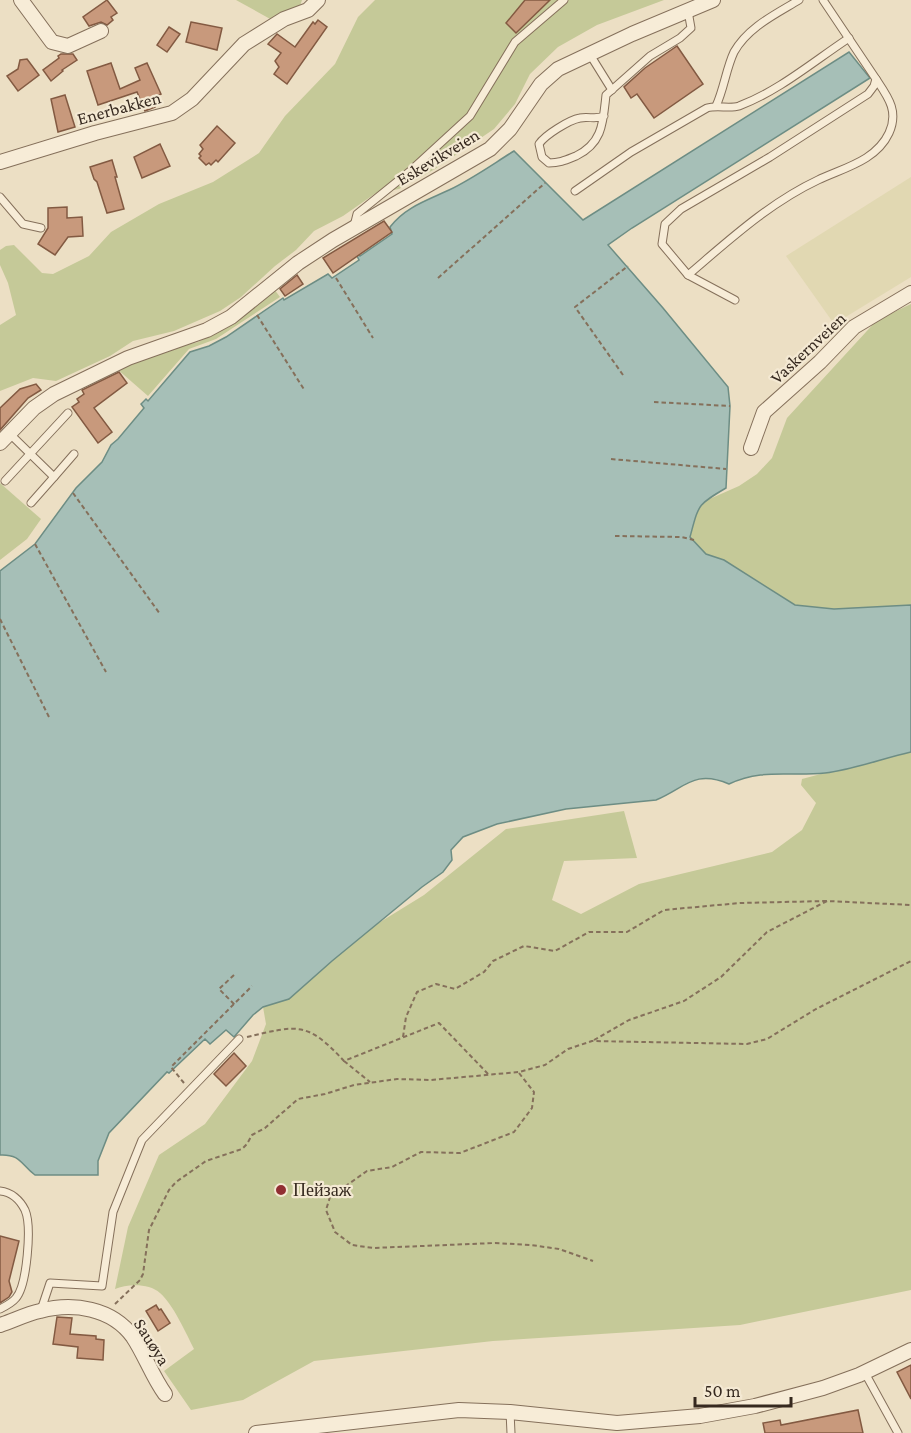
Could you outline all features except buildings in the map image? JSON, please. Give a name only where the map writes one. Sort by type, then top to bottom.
[{"type":"street","points":[[21,0],[52,42],[68,46],[101,31]]},
{"type":"street","name":"Enerbakken","points":[[0,162],[95,133],[172,113],[192,99],[244,44],[284,19],[308,10],[318,0]]},
{"type":"street","name":"Eskevikveien","points":[[4,436],[34,408],[54,394],[128,358],[207,330],[231,317],[298,263],[490,149],[510,129],[541,84],[558,69],[589,53],[713,0]]},
{"type":"street","name":"Vaskernveien","points":[[751,448],[764,412],[820,362],[854,327],[911,293]]},
{"type":"street","name":"Sauøya","points":[[0,1325],[40,1310],[75,1308],[95,1310],[109,1315],[122,1324],[133,1337],[155,1380],[165,1394]]},
{"type":"street","points":[[256,1433],[459,1410],[510,1412],[617,1423],[700,1416],[755,1406],[823,1388],[865,1372],[911,1350]]},
{"type":"lane","points":[[354,228],[357,213],[423,160],[470,116],[515,42],[564,0]]},
{"type":"lane","points":[[716,106],[723,91],[734,53],[747,34],[799,0]]},
{"type":"lane","points":[[687,275],[792,193],[819,179],[847,169],[877,151],[889,134],[894,118],[892,104],[823,0]]},
{"type":"lane","points":[[604,116],[598,119],[581,118],[551,133],[539,144],[542,157],[549,163],[561,163],[585,152],[595,143],[604,116],[606,95],[650,56],[680,38],[691,28],[688,11]]},
{"type":"lane","points":[[575,191],[631,152],[707,108],[736,107],[765,93],[849,38]]},
{"type":"lane","points":[[589,53],[612,90]]},
{"type":"lane","points":[[735,300],[687,275],[662,244],[665,224],[681,209],[770,157],[868,94],[876,79]]},
{"type":"lane","points":[[0,197],[23,224],[41,228]]},
{"type":"lane","points":[[5,480],[68,413]]},
{"type":"lane","points":[[4,436],[30,453],[54,477]]},
{"type":"lane","points":[[31,503],[75,454]]},
{"type":"lane","points":[[40,1310],[50,1283],[102,1286],[113,1212],[142,1140],[239,1039]]},
{"type":"lane","points":[[0,1191],[11,1193],[19,1201],[25,1210],[28,1222],[24,1282],[15,1299],[0,1309]]},
{"type":"lane","points":[[865,1372],[898,1433]]},
{"type":"lane","points":[[510,1412],[511,1433]]},
{"type":"path","points":[[438,278],[545,183]]},
{"type":"path","points":[[623,375],[575,308],[628,266]]},
{"type":"path","points":[[336,278],[373,338]]},
{"type":"path","points":[[257,315],[305,391]]},
{"type":"path","points":[[654,402],[730,406]]},
{"type":"path","points":[[611,459],[726,469]]},
{"type":"path","points":[[73,493],[160,614]]},
{"type":"path","points":[[615,536],[681,537],[694,540]]},
{"type":"path","points":[[35,544],[106,672]]},
{"type":"path","points":[[0,619],[49,717]]},
{"type":"path","points":[[109,1315],[123,1295],[140,1280],[143,1274],[149,1230],[163,1200],[176,1182],[206,1161],[242,1149],[252,1135],[265,1128],[298,1099],[397,1079],[431,1080],[490,1076],[545,1065],[568,1049],[592,1041],[629,1020],[684,1001],[721,977],[767,932],[827,901]]},
{"type":"path","points":[[403,1037],[406,1017],[417,992],[436,984],[455,989],[484,972],[493,961],[524,946],[555,951],[590,932],[627,932],[664,910],[740,903],[827,901],[911,905]]},
{"type":"path","points":[[592,1041],[747,1044],[767,1039],[816,1009],[911,961]]},
{"type":"path","points":[[234,975],[219,989],[235,1005]]},
{"type":"path","points":[[190,1090],[171,1067],[252,986]]},
{"type":"path","points":[[344,1061],[439,1023],[490,1076]]},
{"type":"path","points":[[239,1039],[286,1027],[305,1030],[318,1036],[371,1083]]},
{"type":"path","points":[[519,1072],[534,1092],[532,1108],[514,1132],[464,1151],[421,1152],[392,1167],[367,1171],[330,1197],[326,1210],[334,1232],[352,1245],[363,1247],[495,1243],[531,1245],[559,1249],[592,1261]]},
{"type":"shaded area","points":[[911,177],[911,277],[839,321],[832,321],[786,256]]},
{"type":"green space","points":[[236,0],[302,0],[300,6],[272,20]]},
{"type":"green space","points":[[375,0],[664,0],[597,25],[558,47],[530,74],[515,104],[494,129],[435,169],[399,189],[376,193],[343,216],[314,231],[296,250],[241,297],[220,311],[174,331],[133,341],[110,356],[56,381],[33,378],[0,391],[0,325],[16,315],[8,283],[0,265],[0,250],[14,245],[42,273],[53,274],[89,256],[111,232],[159,204],[213,182],[259,153],[285,116],[335,64],[358,17]]},
{"type":"green space","points":[[274,289],[280,297],[216,339],[189,349],[148,396],[116,368],[155,353],[198,342],[216,333]]},
{"type":"green space","points":[[911,304],[911,605],[834,609],[795,605],[724,560],[706,554],[690,537],[698,509],[705,501],[739,486],[757,474],[772,458],[787,418],[877,320]]},
{"type":"green space","points":[[0,483],[41,519],[27,539],[0,560]]},
{"type":"green space","points":[[911,750],[911,1290],[740,1325],[493,1341],[314,1361],[243,1400],[191,1410],[164,1371],[194,1349],[174,1311],[160,1293],[150,1287],[132,1285],[115,1289],[128,1227],[159,1155],[205,1124],[252,1061],[266,1024],[263,1007],[377,924],[424,895],[506,829],[624,811],[637,858],[564,861],[552,900],[581,914],[639,884],[772,852],[802,830],[816,803],[801,785],[802,779]]},
{"type":"water","points":[[849,52],[870,78],[608,245],[728,387],[730,406],[726,488],[700,506],[690,537],[706,554],[724,560],[795,605],[834,609],[911,605],[911,752],[825,773],[753,776],[729,784],[707,778],[698,779],[656,800],[566,809],[497,824],[463,837],[451,850],[452,860],[443,872],[332,961],[289,999],[263,1007],[234,1037],[226,1030],[210,1044],[205,1039],[169,1073],[167,1072],[109,1133],[98,1161],[98,1175],[35,1175],[17,1158],[0,1155],[0,571],[35,544],[76,488],[102,462],[111,445],[144,408],[141,404],[146,399],[148,401],[190,352],[226,337],[283,298],[284,300],[328,274],[332,278],[359,260],[356,251],[360,256],[392,234],[390,227],[410,209],[466,181],[514,151],[583,220]]},
{"type":"place","name":"Пейзаж","points":[[281,1190]]}]
